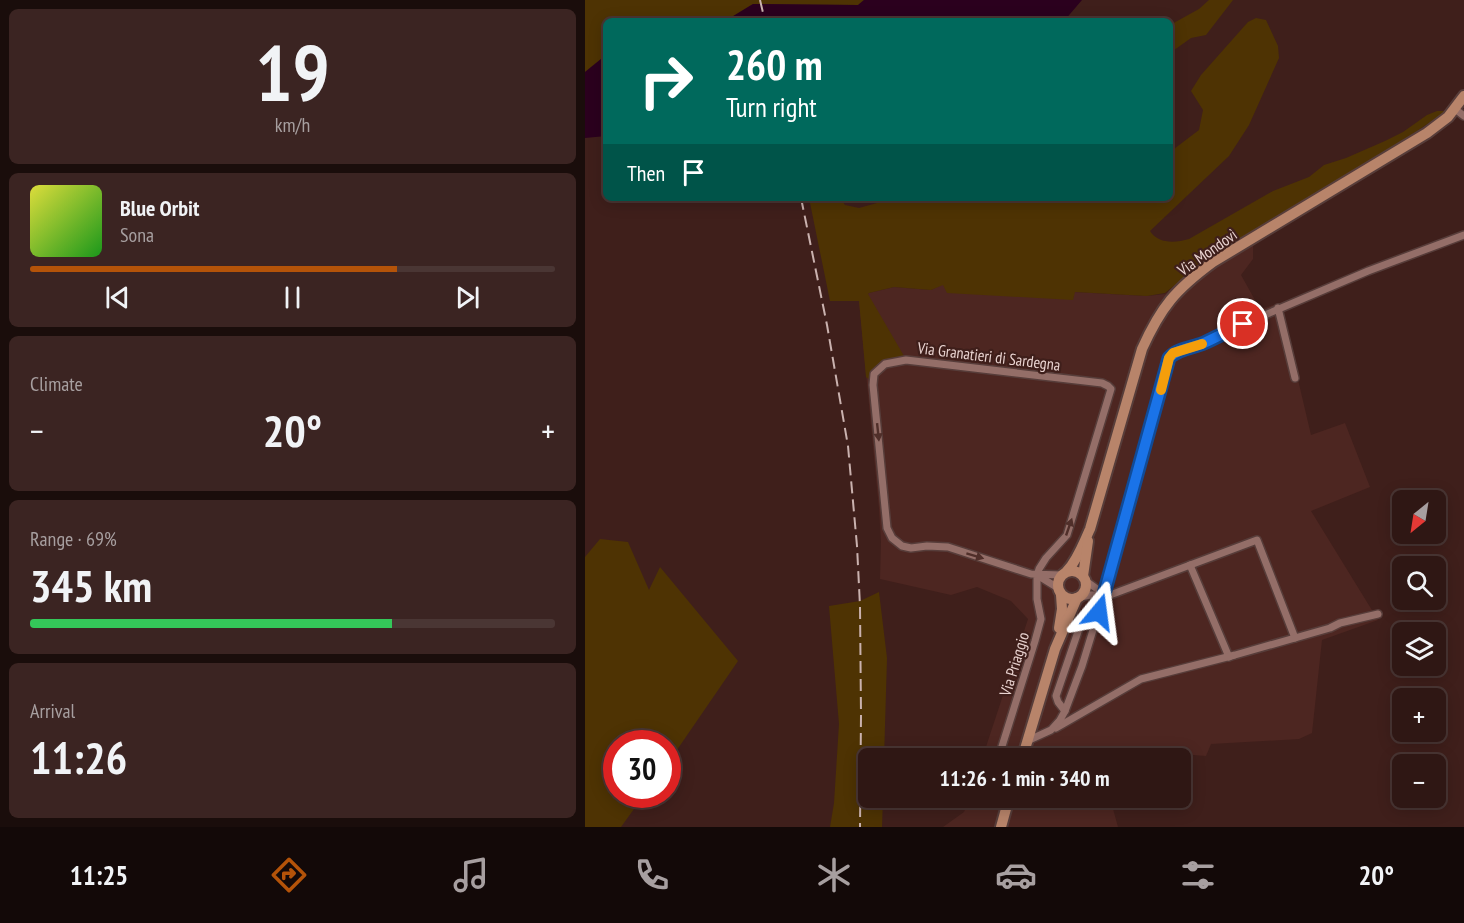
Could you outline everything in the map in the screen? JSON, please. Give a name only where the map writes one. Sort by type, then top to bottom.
[{"type":"main road","name":"Via Mondovì","points":[[1064,573],[1073,565],[1090,529],[1142,349],[1152,326],[1178,290],[1213,262],[1459,113],[1464,96]]},
{"type":"main road","name":"Via Mondovì","points":[[1084,579],[1090,529]]},
{"type":"main road","points":[[1025,748],[1055,649],[1062,609],[1058,581],[1064,573],[1076,571],[1084,579],[1085,590],[1055,649]]},
{"type":"main road","points":[[1059,592],[1069,599],[1079,598]]},
{"type":"main road","points":[[1001,827],[1006,808]]},
{"type":"street","points":[[1051,730],[1065,711],[1082,666],[1169,358],[1173,353],[1204,343],[1278,308],[1368,271],[1464,235]]},
{"type":"street","points":[[1278,308],[1295,378]]},
{"type":"street","name":"Via Granatieri di Sardegna","points":[[1037,574],[1046,558],[1067,535],[1111,389],[1102,383],[1085,380],[906,360],[885,363],[874,374],[873,385],[887,528],[892,538],[902,546],[911,548],[948,547],[1037,574],[1064,573]]},
{"type":"street","points":[[1079,598],[1110,595],[1257,540],[1295,638]]},
{"type":"street","points":[[1190,565],[1229,657]]},
{"type":"street","name":"Via Granatieri di Sardegna","points":[[1037,574],[1059,592]]},
{"type":"street","name":"Via Priaggio","points":[[1001,748],[1041,619],[1037,599],[1037,574]]},
{"type":"street","points":[[1084,579],[1104,594]]},
{"type":"street","points":[[1027,741],[1051,730],[1141,679],[1229,657],[1330,628],[1340,623],[1378,614]]},
{"type":"street","points":[[1065,711],[1056,696],[1083,617]]},
{"type":"shaded area","points":[[585,0],[864,0],[858,5],[753,4],[730,18],[603,18],[603,59],[585,72]]},
{"type":"shaded area","points":[[864,0],[1082,0],[1067,18],[730,18],[753,4],[858,5]]},
{"type":"shaded area","points":[[1209,0],[1233,0],[1206,35],[1191,38],[1173,51],[1173,23],[1199,9]]},
{"type":"shaded area","points":[[1256,18],[1266,20],[1278,46],[1279,58],[1249,125],[1229,156],[1150,231],[1157,238],[1173,242],[1189,239],[1273,191],[1309,177],[1324,165],[1385,141],[1403,132],[1427,115],[1437,111],[1446,111],[1191,272],[1165,293],[1147,296],[1075,292],[1073,300],[947,293],[943,285],[931,290],[894,287],[869,293],[904,356],[887,360],[880,365],[870,380],[866,377],[859,301],[830,301],[810,201],[842,201],[845,205],[859,208],[884,201],[1173,201],[1173,150],[1199,130],[1203,110],[1191,91],[1201,75],[1248,22]]},
{"type":"shaded area","points":[[603,59],[603,136],[585,138],[585,72]]},
{"type":"shaded area","points":[[1249,236],[1253,245],[1253,259],[1241,275],[1260,309],[1280,303],[1311,435],[1345,423],[1370,487],[1311,511],[1378,620],[1322,640],[1312,733],[1299,739],[1211,744],[1206,756],[1191,755],[1191,748],[986,748],[1028,619],[1011,601],[977,587],[951,595],[880,579],[879,509],[859,300],[869,293],[894,287],[931,290],[943,284],[1073,299],[1074,292],[1147,296],[1165,294],[1191,272]]},
{"type":"shaded area","points":[[600,539],[628,542],[649,590],[660,567],[738,661],[681,744],[681,730],[603,730],[603,808],[635,808],[621,827],[585,827],[585,557]]},
{"type":"shaded area","points":[[879,592],[887,658],[884,748],[858,748],[858,808],[883,808],[882,827],[830,827],[834,803],[839,724],[829,606],[860,601]]},
{"type":"shaded area","points":[[966,808],[1113,808],[1118,827],[943,827],[964,812]]},
{"type":"railway","points":[[760,0],[764,18]]},
{"type":"railway","points":[[802,201],[827,325],[848,446],[860,606],[860,827]]},
{"type":"slow traffic","points":[[1161,390],[1169,358],[1173,353],[1202,344]]},
{"type":"route","points":[[1099,612],[1169,358],[1173,353],[1204,343],[1243,324]]}]
